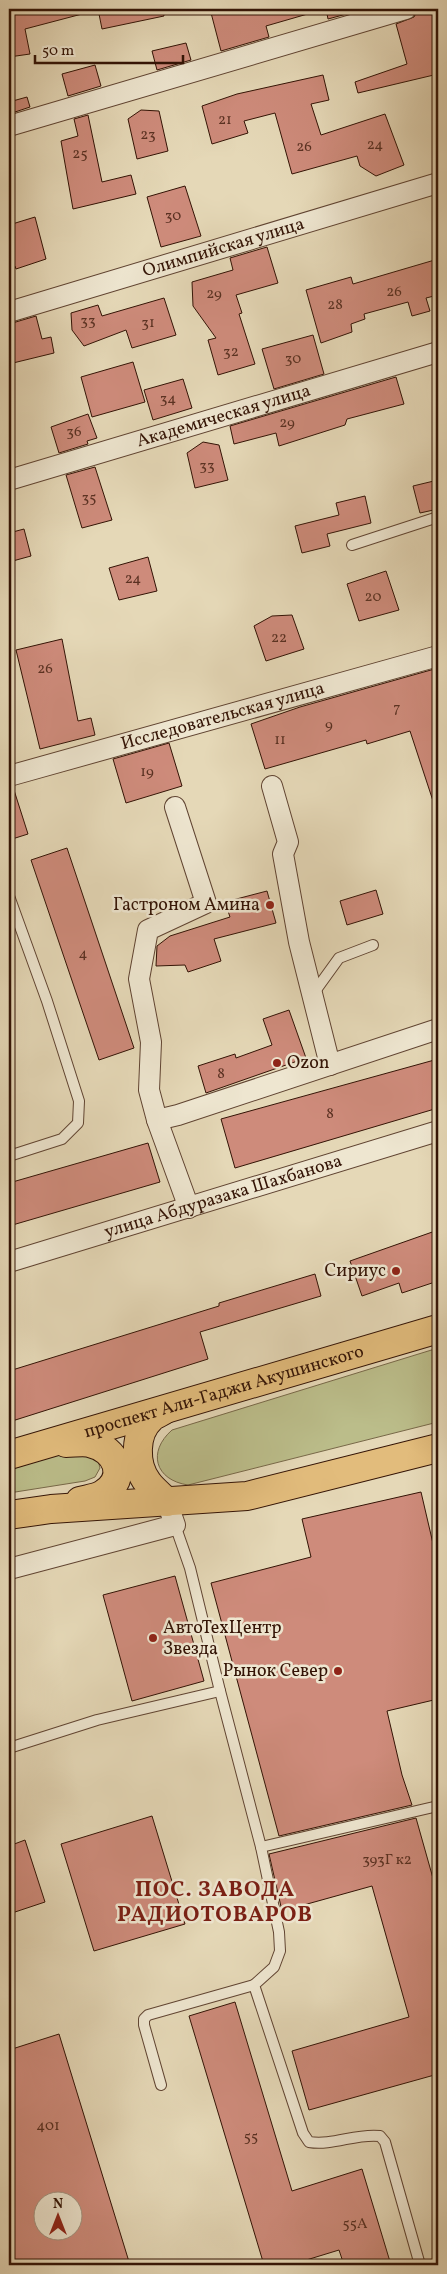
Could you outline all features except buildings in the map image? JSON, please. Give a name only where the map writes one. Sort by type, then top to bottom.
[{"type":"highway","name":"проспект Али-Гаджи Акушинского","points":[[9,1455],[438,1329]]},
{"type":"highway","points":[[170,1407],[150,1418],[140,1435],[137,1451],[148,1483],[171,1513]]},
{"type":"highway","points":[[9,1515],[51,1509],[102,1495],[116,1483],[118,1474],[116,1462],[111,1453],[100,1446],[88,1442],[45,1445]]},
{"type":"highway","points":[[51,1509],[171,1513],[256,1494],[438,1448]]},
{"type":"street","points":[[9,126],[406,9]]},
{"type":"street","name":"Олимпийская улица","points":[[9,312],[438,183]]},
{"type":"street","name":"Академическая улица","points":[[9,480],[438,352]]},
{"type":"street","name":"Исследовательская улица","points":[[9,776],[438,656]]},
{"type":"street","points":[[272,786],[288,842],[283,854],[299,942],[330,1065]]},
{"type":"street","points":[[176,807],[206,903],[148,930],[138,978],[151,1042],[149,1090],[157,1120],[190,1208]]},
{"type":"street","points":[[157,1120],[178,1115],[438,1029]]},
{"type":"street","name":"улица Абдуразака Шахбанова","points":[[9,1262],[438,1131]]},
{"type":"street","points":[[9,1569],[171,1513]]},
{"type":"lane","points":[[352,544],[438,516]]},
{"type":"lane","points":[[9,896],[47,1001],[79,1101],[78,1123],[62,1139],[9,1156]]},
{"type":"lane","points":[[312,995],[339,958],[373,945]]},
{"type":"lane","points":[[161,2085],[144,2019],[148,2015],[254,1984],[274,1967],[280,1951],[279,1932],[261,1846],[190,1568],[171,1513]]},
{"type":"lane","points":[[9,1748],[97,1720],[220,1691]]},
{"type":"lane","points":[[261,1846],[438,1806]]},
{"type":"lane","points":[[254,1984],[303,2133],[309,2142],[319,2144],[371,2135],[380,2136],[385,2142],[420,2265]]},
{"type":"green space","points":[[438,1348],[438,1422],[188,1485],[168,1477],[158,1464],[159,1447],[172,1430]]},
{"type":"green space","points":[[69,1451],[98,1460],[100,1468],[95,1477],[85,1481],[9,1493],[9,1470]]},
{"type":"place","name":"Гастроном Амина","points":[[270,905]]},
{"type":"place","name":"Ozon","points":[[277,1063]]},
{"type":"place","name":"Сириус","points":[[396,1271]]},
{"type":"place","name":"АвтоТехЦентр Звезда","points":[[153,1638]]},
{"type":"place","name":"Рынок Север","points":[[338,1671]]},
{"type":"district","name":"ПОС. ЗАВОДА РАДИОТОВАРОВ","points":[[215,1902]]}]
